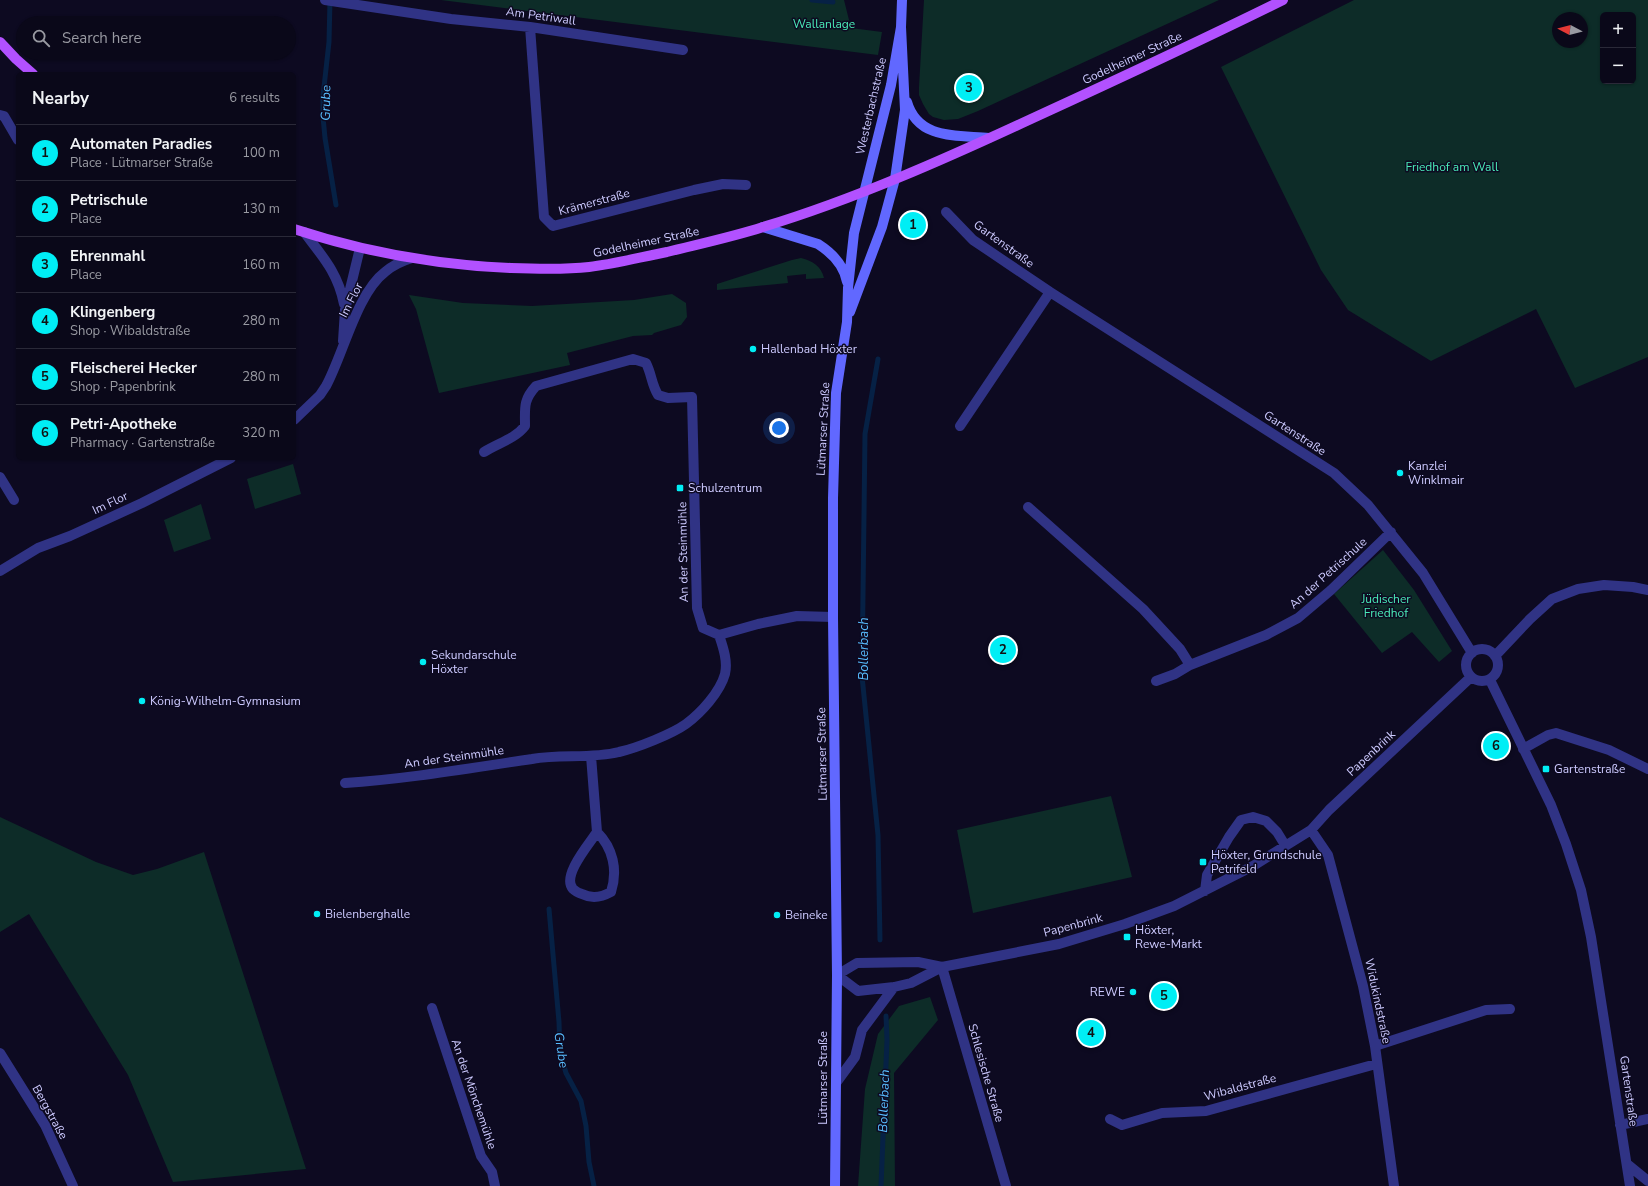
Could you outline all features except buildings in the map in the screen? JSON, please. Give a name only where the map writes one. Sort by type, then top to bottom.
[{"type":"main road","name":"Westerbachstraße","points":[[895,178],[903,125],[905,96],[901,27],[902,0]]},
{"type":"main road","name":"Godelheimer Straße","points":[[299,230],[360,248],[448,264],[494,268],[548,270],[591,267],[696,245],[764,227],[924,168],[1203,40],[1283,0]]},
{"type":"main road","name":"Westerbachstraße","points":[[864,191],[891,85],[901,27]]},
{"type":"main road","points":[[0,42],[16,60],[31,72]]},
{"type":"main road","name":"Westerbachstraße","points":[[905,96],[910,112],[916,121],[924,127],[938,133],[990,138]]},
{"type":"main road","name":"Lütmarser Straße","points":[[847,322],[882,227],[895,178]]},
{"type":"main road","name":"Lütmarser Straße","points":[[835,1186],[837,975],[833,498],[836,393],[847,322],[848,288],[854,232],[864,191]]},
{"type":"main road","points":[[764,227],[818,244],[825,249],[839,263],[847,279],[848,288]]},
{"type":"street","name":"Am Petriwall","points":[[328,0],[451,19],[530,27],[683,50]]},
{"type":"street","name":"Krämerstraße","points":[[530,27],[544,217],[553,226],[694,190],[723,184],[746,185]]},
{"type":"street","points":[[0,115],[4,116],[16,137]]},
{"type":"street","name":"Gartenstraße","points":[[946,212],[973,240],[1050,292],[1334,474],[1368,505],[1424,573],[1472,653]]},
{"type":"street","name":"Im Flor","points":[[299,230],[326,260],[337,278],[342,290],[345,310]]},
{"type":"street","name":"Im Flor","points":[[343,349],[345,310],[360,248]]},
{"type":"street","name":"Im Flor","points":[[296,418],[320,395],[326,386],[360,306],[373,285],[385,272],[400,262],[412,258]]},
{"type":"street","points":[[960,426],[1050,292]]},
{"type":"street","name":"An der Steinmühle","points":[[345,783],[425,775],[545,757],[591,756],[619,752],[653,740],[686,724],[714,697],[725,674],[725,652],[719,635],[703,628],[697,608],[692,397],[668,398],[658,395],[652,386],[651,373],[646,363],[633,359],[536,386],[528,395],[524,407],[525,426],[518,435],[497,444],[484,452]]},
{"type":"street","name":"Im Flor","points":[[0,571],[38,548],[70,536],[142,503],[227,460]]},
{"type":"street","points":[[0,477],[14,500]]},
{"type":"street","points":[[1028,507],[1143,609],[1180,649],[1190,665]]},
{"type":"street","name":"An der Petrischule","points":[[1156,681],[1175,674],[1190,665],[1266,635],[1298,618],[1331,590],[1391,532]]},
{"type":"street","points":[[1495,656],[1530,619],[1552,599],[1578,589],[1604,585],[1633,587],[1648,590]]},
{"type":"street","points":[[719,635],[758,624],[797,616],[833,616]]},
{"type":"street","points":[[1484,649],[1495,656],[1498,669],[1490,680],[1476,680],[1471,677],[1467,668],[1467,661],[1472,653],[1477,650],[1484,649]]},
{"type":"street","name":"Papenbrink","points":[[942,967],[918,962],[858,963],[837,975],[858,991],[894,987],[911,983],[942,967],[1067,942],[1125,924],[1174,906],[1253,866],[1311,830],[1329,810],[1471,677]]},
{"type":"street","name":"Gartenstraße","points":[[1490,680],[1551,805],[1581,890],[1611,1055],[1620,1126],[1630,1186]]},
{"type":"street","points":[[1524,749],[1548,735],[1556,733],[1609,750],[1648,769]]},
{"type":"street","points":[[591,756],[597,832],[576,862],[571,873],[570,883],[573,889],[583,895],[603,896],[612,892],[614,883],[614,862],[605,839],[597,832]]},
{"type":"street","points":[[1205,891],[1207,875],[1229,837],[1241,820],[1252,817],[1266,821],[1277,832],[1285,845]]},
{"type":"street","name":"Widukindstraße","points":[[1311,830],[1328,855],[1362,986],[1375,1046],[1376,1064],[1394,1186]]},
{"type":"street","name":"Schlesische Straße","points":[[942,967],[1006,1186]]},
{"type":"street","points":[[836,1083],[855,1057],[862,1030],[894,987]]},
{"type":"street","name":"An der Mönchemühle","points":[[432,1008],[481,1156],[492,1172],[495,1186]]},
{"type":"street","points":[[1375,1046],[1486,1010],[1510,1009]]},
{"type":"street","name":"Bergstraße","points":[[0,1053],[45,1125],[73,1186]]},
{"type":"street","name":"Wibaldstraße","points":[[1110,1119],[1122,1125],[1162,1113],[1206,1111],[1376,1064]]},
{"type":"street","points":[[1620,1126],[1648,1119]]},
{"type":"street","points":[[1627,1164],[1648,1181]]},
{"type":"green space","name":"Wallanlage","points":[[441,0],[844,0],[851,28],[882,32],[878,55]]},
{"type":"green space","points":[[924,0],[1219,0],[978,111],[958,119],[944,120],[933,117],[929,114],[919,95]]},
{"type":"green space","name":"Friedhof am Wall","points":[[1354,0],[1648,0],[1648,357],[1575,388],[1536,309],[1431,361],[1348,310],[1321,270],[1221,67]]},
{"type":"green space","points":[[801,258],[819,267],[824,278],[806,279],[806,274],[787,276],[788,283],[717,290],[717,284]]},
{"type":"green space","points":[[672,294],[686,303],[687,317],[681,325],[654,333],[652,335],[633,336],[567,353],[570,365],[439,393],[416,309],[409,295],[463,303],[532,306],[634,300]]},
{"type":"green space","points":[[293,464],[301,494],[255,509],[247,479]]},
{"type":"green space","points":[[201,504],[211,539],[174,552],[164,520]]},
{"type":"green space","name":"Jüdischer Friedhof","points":[[1383,550],[1414,590],[1452,651],[1439,662],[1412,632],[1382,653],[1334,594]]},
{"type":"green space","points":[[1111,796],[1132,877],[973,913],[957,830]]},
{"type":"green space","points":[[0,817],[96,862],[133,875],[157,869],[204,852],[306,1169],[173,1182],[128,1075],[29,914],[0,932]]},
{"type":"green space","points":[[930,997],[938,1020],[894,1073],[895,1186],[858,1186],[865,1089],[878,1034],[899,1006]]},
{"type":"waterway","name":"Grube","points":[[330,0],[329,42],[323,96],[323,117],[336,205]]},
{"type":"waterway","points":[[812,0],[833,2]]},
{"type":"waterway","name":"Bollerbach","points":[[878,359],[865,434],[862,676],[878,835],[880,940]]},
{"type":"waterway","name":"Grube","points":[[549,909],[559,1022],[560,1052],[566,1073],[581,1101],[586,1126],[589,1162],[594,1186]]},
{"type":"waterway","name":"Bollerbach","points":[[881,1186],[887,1040],[886,1016]]},
{"type":"place","name":"Ehrenmahl","points":[[969,88]]},
{"type":"place","name":"Automaten Paradies","points":[[913,225]]},
{"type":"place","name":"Hallenbad Höxter","points":[[753,349]]},
{"type":"place","name":"Kanzlei Winklmair","points":[[1400,473]]},
{"type":"place","name":"Schulzentrum","points":[[680,488]]},
{"type":"place","name":"Petrischule","points":[[1003,650]]},
{"type":"place","name":"Sekundarschule Höxter","points":[[423,662]]},
{"type":"place","name":"König-Wilhelm-Gymnasium","points":[[142,701]]},
{"type":"place","name":"Petri-Apotheke","points":[[1496,746]]},
{"type":"place","name":"Gartenstraße","points":[[1546,769]]},
{"type":"place","name":"Höxter, Grundschule Petrifeld","points":[[1203,862]]},
{"type":"place","name":"Bielenberghalle","points":[[317,914]]},
{"type":"place","name":"Beineke","points":[[777,915]]},
{"type":"place","name":"Höxter, Rewe-Markt","points":[[1127,937]]},
{"type":"place","name":"REWE","points":[[1133,992]]},
{"type":"place","name":"Fleischerei Hecker","points":[[1164,996]]},
{"type":"place","name":"Klingenberg","points":[[1091,1033]]}]
